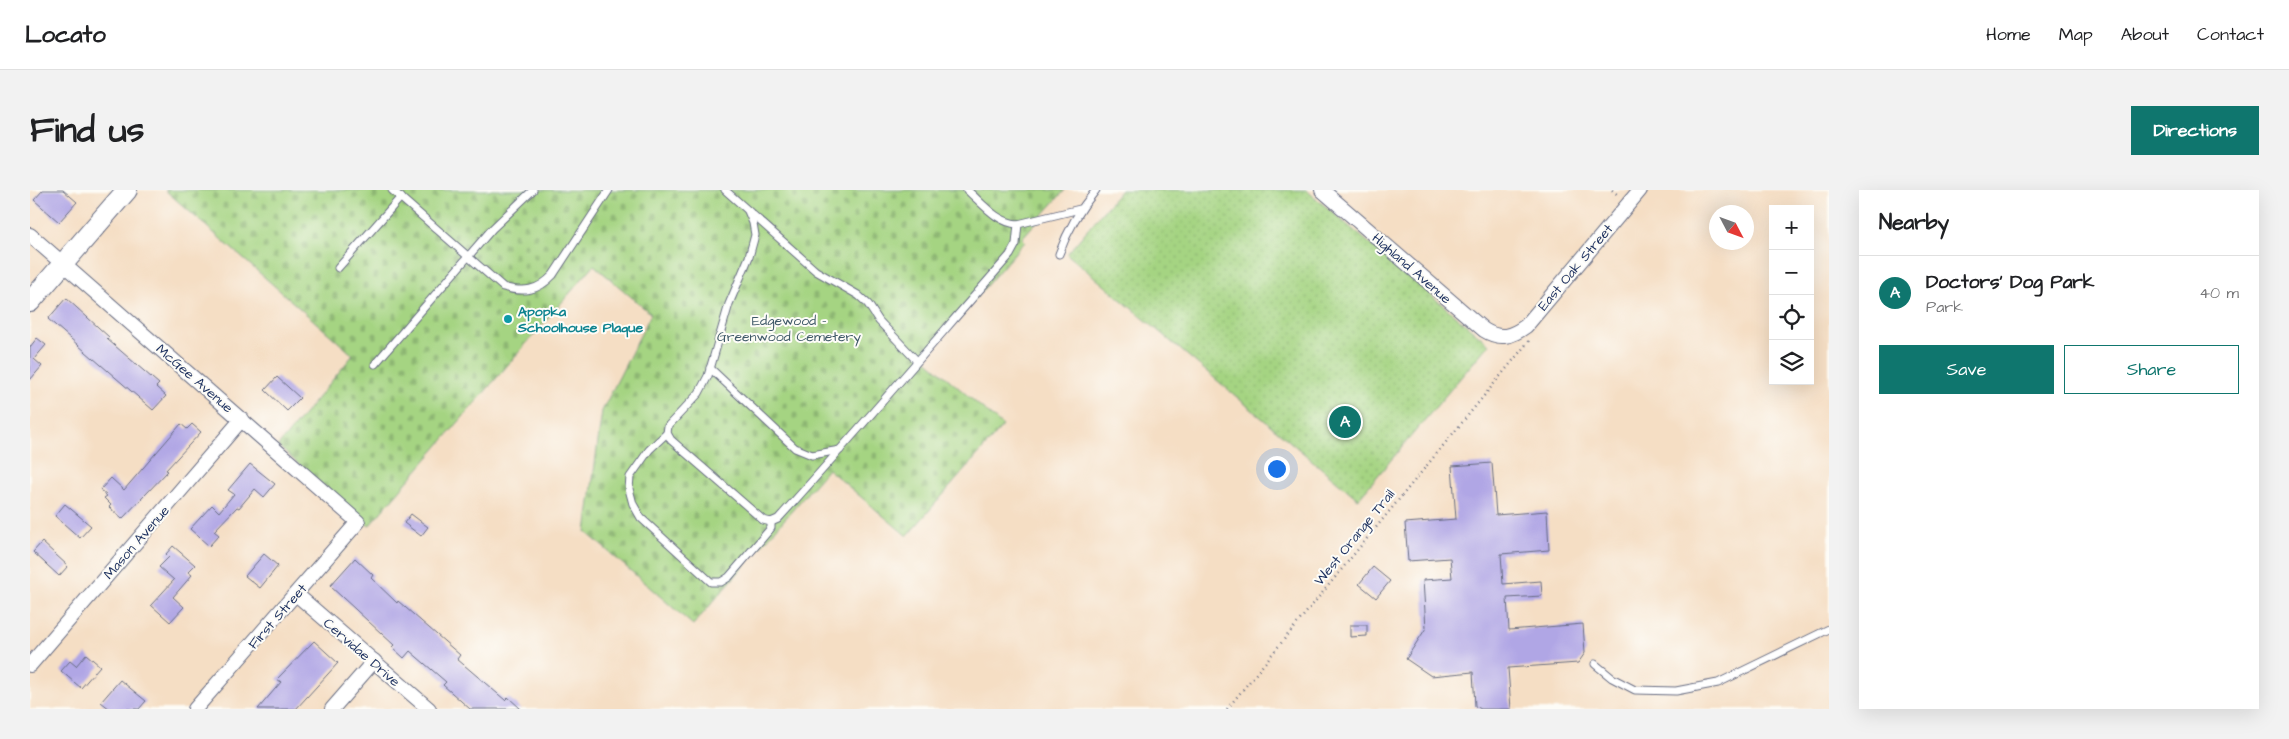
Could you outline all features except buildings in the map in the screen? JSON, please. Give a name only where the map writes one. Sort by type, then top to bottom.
[{"type":"street","points":[[30,302],[127,190]]},
{"type":"street","name":"Highland Avenue","points":[[1322,190],[1484,330],[1494,336],[1505,338]]},
{"type":"street","name":"East Oak Street","points":[[1505,338],[1526,326],[1640,190]]},
{"type":"street","name":"McGee Avenue","points":[[30,235],[358,522]]},
{"type":"street","name":"Mason Avenue","points":[[30,665],[242,420]]},
{"type":"street","name":"First Street","points":[[195,709],[358,522]]},
{"type":"street","name":"Cervidae Drive","points":[[296,594],[429,709]]},
{"type":"street","points":[[332,709],[374,661]]},
{"type":"lane","points":[[392,190],[503,287],[515,290],[531,290],[544,284],[553,275],[609,190]]},
{"type":"lane","points":[[375,364],[492,229],[533,190]]},
{"type":"lane","points":[[725,190],[816,271],[858,295],[868,304],[879,321],[917,361]]},
{"type":"lane","points":[[966,190],[1001,220],[1008,223],[1018,224],[1080,209]]},
{"type":"lane","points":[[1059,254],[1069,228],[1080,209],[1096,190]]},
{"type":"lane","points":[[338,268],[400,198]]},
{"type":"lane","points":[[748,211],[753,223],[754,235],[749,257],[729,304],[710,368],[699,392],[668,426],[668,433],[671,440],[764,520],[771,522],[778,519],[841,450],[1010,255],[1016,244],[1018,224]]},
{"type":"lane","points":[[710,368],[795,448],[812,455],[827,454],[841,450]]},
{"type":"lane","points":[[668,433],[649,450],[630,477],[629,489],[633,504],[641,518],[711,582],[721,582],[729,578],[771,528],[771,522]]},
{"type":"lane","points":[[1594,664],[1612,678],[1635,690],[1676,691],[1718,683],[1829,629]]},
{"type":"path","name":"West Orange Trail","points":[[1227,709],[1497,378]]},
{"type":"green space","name":"Edgewood - Greenwood Cemetery","points":[[165,190],[1065,190],[1022,238],[1025,241],[924,358],[1003,426],[907,536],[828,469],[693,625],[586,532],[602,411],[651,314],[594,265],[369,526],[278,446],[353,355]]},
{"type":"green space","points":[[1121,190],[1306,190],[1489,344],[1358,499],[1067,254]]},
{"type":"place","name":"Apopka Schoolhouse Plaque","points":[[508,319]]},
{"type":"place","name":"Doctors' Dog Park","points":[[1345,422]]}]
